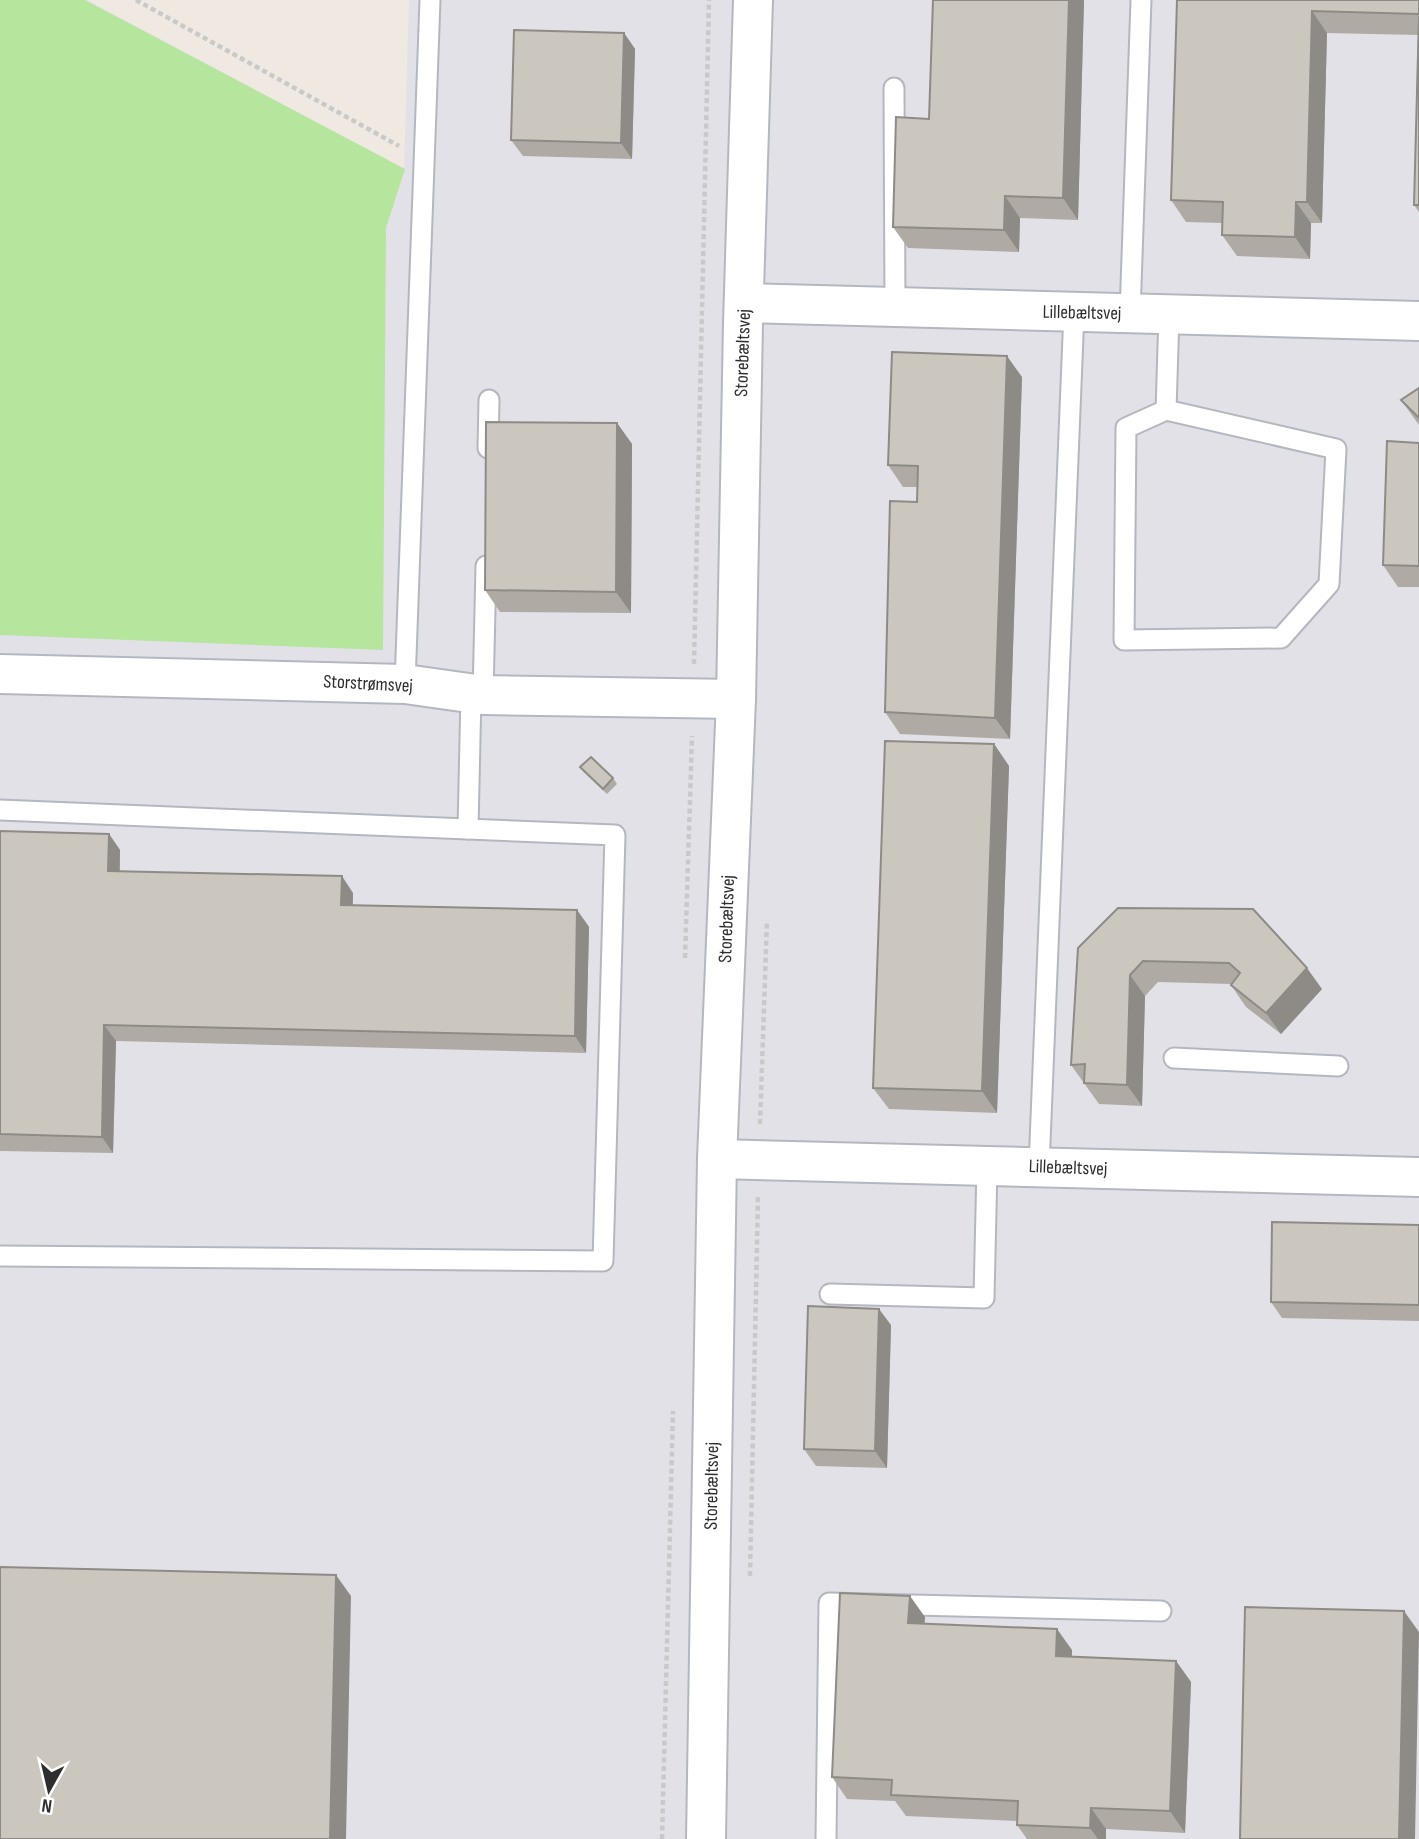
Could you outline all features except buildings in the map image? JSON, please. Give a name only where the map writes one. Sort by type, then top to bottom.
[{"type":"street","name":"Storebæltsvej","points":[[706,1839],[717,1159],[736,699],[753,0]]},
{"type":"street","name":"Lillebæltsvej","points":[[745,303],[1419,321]]},
{"type":"street","name":"Storstrømsvej","points":[[0,674],[405,684],[477,694],[736,699]]},
{"type":"street","name":"Lillebæltsvej","points":[[717,1159],[1419,1177]]},
{"type":"lane","points":[[405,684],[430,0]]},
{"type":"lane","points":[[1130,314],[1141,0]]},
{"type":"lane","points":[[894,88],[895,308]]},
{"type":"lane","points":[[1039,1167],[1074,313]]},
{"type":"lane","points":[[1166,410],[1169,315]]},
{"type":"lane","points":[[487,467],[489,400]]},
{"type":"lane","points":[[1166,410],[1335,449],[1329,584],[1282,638],[1124,640],[1126,428],[1166,410]]},
{"type":"lane","points":[[468,829],[486,547]]},
{"type":"lane","points":[[0,810],[615,835],[603,1261],[0,1256]]},
{"type":"lane","points":[[1174,1058],[1338,1066]]},
{"type":"lane","points":[[830,1294],[984,1298],[987,1166]]},
{"type":"lane","points":[[826,1839],[829,1603],[1161,1611]]},
{"type":"path","points":[[136,0],[424,160]]},
{"type":"path","points":[[685,961],[709,0]]},
{"type":"path","points":[[750,1578],[767,913]]},
{"type":"path","points":[[662,1839],[673,1400]]},
{"type":"shaded area","points":[[0,0],[87,0],[404,169],[409,0],[1419,0],[1419,1839],[0,1839]]},
{"type":"green space","points":[[0,0],[85,0],[405,169],[386,228],[383,650],[0,635]]}]
